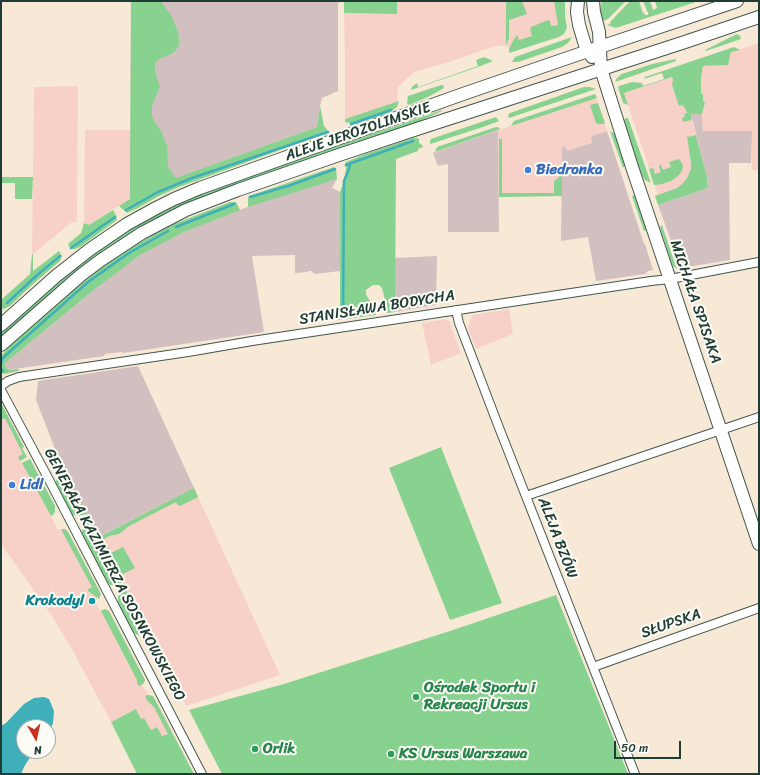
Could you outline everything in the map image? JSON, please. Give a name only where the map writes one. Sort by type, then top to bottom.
[{"type":"main road","name":"MICHAŁA SPISAKA","points":[[578,1],[577,18],[582,38],[588,51],[601,69]]},
{"type":"main road","name":"MICHAŁA SPISAKA","points":[[593,1],[599,32],[601,69],[627,152],[759,544]]},
{"type":"main road","name":"ALEJE JEROZOLIMSKIE","points":[[1,325],[56,276],[90,250],[127,224],[174,199],[200,188],[398,117],[737,1]]},
{"type":"main road","name":"ALEJE JEROZOLIMSKIE","points":[[1,345],[68,285],[101,260],[142,233],[186,210],[323,160],[759,17]]},
{"type":"street","name":"STANISŁAWA BODYCHA","points":[[1,386],[8,381],[19,377],[456,310],[670,279],[759,262]]},
{"type":"street","name":"ALEJA BZÓW","points":[[456,310],[459,323],[635,774]]},
{"type":"street","name":"GENERAŁA KAZIMIERZA SOSNKOWSKIEGO","points":[[1,390],[202,774]]},
{"type":"street","points":[[526,496],[759,417]]},
{"type":"street","name":"SŁUPSKA","points":[[593,667],[759,608]]},
{"type":"shaded area","points":[[131,1],[338,1],[338,91],[322,98],[317,127],[177,178],[130,199]]},
{"type":"shaded area","points":[[397,1],[563,1],[563,31],[509,49],[506,45],[492,47],[414,72],[398,87],[397,102],[345,119],[344,13],[397,14]]},
{"type":"shaded area","points":[[759,43],[759,170],[752,170],[751,131],[703,131],[702,114],[705,103],[701,94],[701,77],[703,66],[728,65],[731,52]]},
{"type":"shaded area","points":[[672,77],[673,89],[679,105],[683,105],[687,113],[683,122],[692,120],[696,135],[687,137],[691,169],[687,178],[677,188],[658,195],[624,93]]},
{"type":"shaded area","points":[[78,86],[77,222],[72,222],[32,255],[34,87]]},
{"type":"shaded area","points":[[596,98],[607,131],[592,136],[592,143],[567,152],[562,149],[562,196],[499,197],[498,130]]},
{"type":"shaded area","points":[[691,114],[702,114],[703,131],[752,131],[751,163],[729,163],[730,260],[681,268],[658,205],[708,188],[707,177]]},
{"type":"shaded area","points":[[85,130],[131,130],[130,199],[89,225],[84,223]]},
{"type":"shaded area","points":[[498,130],[499,232],[448,232],[448,164],[438,166],[433,153]]},
{"type":"shaded area","points":[[607,131],[653,270],[648,271],[645,274],[596,281],[588,237],[561,241],[562,149],[565,146],[567,151],[592,143],[592,136]]},
{"type":"shaded area","points":[[337,179],[332,188],[340,192],[340,271],[315,274],[311,271],[295,273],[295,255],[252,256],[264,332],[123,353],[105,354],[104,356],[8,370],[4,364],[107,279],[150,249],[184,232],[224,215]]},
{"type":"shaded area","points":[[437,256],[436,305],[395,312],[395,258]]},
{"type":"shaded area","points":[[509,309],[513,334],[476,349],[468,328],[472,315]]},
{"type":"shaded area","points":[[446,319],[449,321],[461,353],[431,365],[422,323]]},
{"type":"shaded area","points":[[138,366],[194,488],[98,537],[64,472],[36,400],[38,381]]},
{"type":"shaded area","points":[[1,403],[24,447],[22,448],[27,457],[20,461],[22,463],[30,459],[55,506],[55,512],[51,517],[58,530],[65,529],[68,532],[101,594],[95,601],[100,611],[105,609],[109,611],[145,680],[142,685],[148,695],[153,696],[172,731],[162,737],[157,727],[151,730],[144,718],[141,719],[136,709],[111,722],[74,653],[52,616],[1,544]]},
{"type":"shaded area","points":[[194,488],[280,675],[186,706],[98,537]]},
{"type":"green space","points":[[131,1],[161,1],[172,17],[178,32],[179,45],[176,50],[159,59],[155,63],[155,71],[160,87],[152,105],[152,116],[161,131],[167,146],[168,167],[176,178],[317,127],[320,106],[324,126],[329,132],[179,187],[127,213],[119,206],[130,199]]},
{"type":"green space","points":[[344,1],[397,1],[397,14],[344,13]]},
{"type":"green space","points":[[506,1],[522,1],[527,14],[509,20],[509,38],[506,45]]},
{"type":"green space","points":[[554,1],[565,1],[567,28],[564,34],[559,37],[509,53],[509,49],[517,35],[519,40],[532,36],[530,30],[531,27],[548,20],[550,21],[551,26],[558,25]]},
{"type":"green space","points":[[602,1],[626,1],[608,19],[603,21],[600,17]]},
{"type":"green space","points":[[630,1],[639,1],[643,13],[648,15],[643,1],[650,1],[653,10],[657,8],[655,1],[699,1],[616,28],[607,25],[610,24],[611,21]]},
{"type":"green space","points":[[737,34],[741,39],[706,51],[705,50]]},
{"type":"green space","points":[[572,37],[568,43],[562,47],[518,62],[512,62],[515,57]]},
{"type":"green space","points":[[734,47],[740,50],[731,52],[728,65],[703,66],[701,77],[701,94],[703,94],[703,100],[705,103],[702,114],[691,114],[692,120],[683,122],[682,118],[685,117],[684,114],[687,113],[683,105],[679,106],[672,85],[672,77],[624,93],[628,105],[623,103],[618,87],[619,86],[632,82],[642,83],[643,86],[664,79],[662,73],[644,79],[645,77]]},
{"type":"green space","points":[[484,57],[493,61],[411,90],[417,83],[418,87],[478,66],[476,60]]},
{"type":"green space","points":[[676,59],[676,61],[615,82],[622,74],[652,64]]},
{"type":"green space","points":[[443,85],[444,88],[428,97],[409,105],[407,103],[408,96]]},
{"type":"green space","points":[[584,87],[596,89],[509,118],[508,115],[510,113]]},
{"type":"green space","points":[[595,94],[597,98],[511,126],[514,121]]},
{"type":"green space","points":[[399,101],[397,107],[389,113],[351,126],[350,123],[345,122],[345,119]]},
{"type":"green space","points":[[598,103],[605,123],[603,124],[596,123],[590,105]]},
{"type":"green space","points":[[442,110],[414,124],[177,209],[1,338],[1,332],[96,251],[139,223],[164,210],[200,194]]},
{"type":"green space","points":[[496,117],[499,121],[430,144],[431,139]]},
{"type":"green space","points":[[628,118],[651,183],[645,180],[642,176],[624,120]]},
{"type":"green space","points":[[496,127],[500,129],[435,152],[437,147]]},
{"type":"green space","points":[[610,131],[615,134],[625,165],[623,168]]},
{"type":"green space","points":[[696,135],[707,177],[708,188],[658,205],[655,196],[677,188],[687,178],[691,169],[691,163],[687,137]]},
{"type":"green space","points":[[413,138],[419,139],[419,143],[423,147],[418,149],[418,151],[396,159],[395,312],[387,313],[382,288],[379,285],[373,285],[366,290],[366,294],[373,304],[376,315],[338,320],[340,317],[340,192],[344,181],[346,168],[345,164],[346,162],[365,154]]},
{"type":"green space","points":[[499,139],[502,139],[502,193],[554,193],[554,181],[562,172],[562,196],[499,197]]},
{"type":"green space","points":[[679,159],[683,165],[682,171],[678,176],[671,181],[654,185],[649,169],[653,168],[655,174],[661,172],[660,165],[663,170],[671,167],[669,162]]},
{"type":"green space","points":[[334,167],[336,169],[337,179],[248,207],[249,196]]},
{"type":"green space","points":[[1,177],[33,177],[32,199],[15,199],[15,183],[1,183]]},
{"type":"green space","points":[[635,195],[647,230],[644,231],[632,196]]},
{"type":"green space","points":[[230,202],[236,202],[240,210],[184,232],[140,255],[95,289],[4,364],[8,370],[19,369],[18,371],[5,374],[1,373],[1,356],[9,347],[99,269],[131,247],[174,224]]},
{"type":"green space","points":[[113,210],[117,220],[80,247],[71,249],[68,244],[81,233],[84,223],[89,225]]},
{"type":"green space","points":[[662,225],[677,269],[673,266],[671,261],[660,227]]},
{"type":"green space","points":[[59,251],[62,256],[60,261],[10,306],[3,309],[1,308],[1,300],[30,274],[33,254],[33,271]]},
{"type":"green space","points":[[1,403],[24,447],[22,448],[27,457],[20,461],[18,457],[23,454],[5,418],[1,420]]},
{"type":"green space","points":[[441,447],[502,603],[450,620],[389,468]]},
{"type":"green space","points":[[30,459],[55,506],[55,512],[51,516],[22,463]]},
{"type":"green space","points":[[65,473],[87,514],[78,516],[72,515],[56,483],[56,478]]},
{"type":"green space","points":[[194,488],[198,497],[180,506],[176,502],[129,526],[119,534],[109,536],[104,539],[111,553],[123,547],[135,568],[119,576],[122,583],[110,585],[81,533],[85,524],[90,521],[99,537]]},
{"type":"green space","points":[[61,529],[65,529],[68,532],[101,594],[99,599],[87,590],[92,587]]},
{"type":"green space","points":[[126,590],[149,633],[138,635],[133,632],[118,603],[118,596]]},
{"type":"green space","name":"Ośrodek Sportu i Rekreacji Ursus","points":[[556,595],[628,774],[222,774],[189,710],[284,684],[453,630]]},
{"type":"green space","points":[[105,609],[109,611],[145,680],[140,686],[137,684],[137,680],[101,611]]},
{"type":"green space","points":[[145,696],[153,696],[194,774],[137,774],[111,722],[136,709],[141,719],[144,718],[151,730],[157,727],[162,736],[168,734],[154,707],[147,700]]},
{"type":"water","points":[[44,697],[49,699],[54,711],[53,719],[16,719],[16,759],[29,759],[21,774],[1,774],[1,726],[6,723],[24,704],[34,698]]},
{"type":"waterway","points":[[351,124],[391,110]]},
{"type":"waterway","points":[[126,210],[158,192],[192,178],[328,132]]},
{"type":"waterway","points":[[346,165],[413,141]]},
{"type":"waterway","points":[[343,318],[344,181],[350,164]]},
{"type":"waterway","points":[[250,197],[288,186],[335,169]]},
{"type":"waterway","points":[[176,227],[234,204]]},
{"type":"waterway","points":[[71,248],[115,217]]},
{"type":"waterway","points":[[1,364],[2,359],[7,354],[88,282],[129,253],[168,231]]},
{"type":"waterway","points":[[7,303],[60,256]]},
{"type":"place","name":"Biedronka","points":[[528,170]]},
{"type":"place","name":"Lidl","points":[[12,485]]},
{"type":"place","name":"Krokodyl","points":[[92,601]]},
{"type":"place","name":"Ośrodek Sportu i Rekreacji Ursus","points":[[416,697]]},
{"type":"place","name":"Orlik","points":[[255,749]]},
{"type":"place","name":"KS Ursus Warszawa","points":[[391,754]]}]
